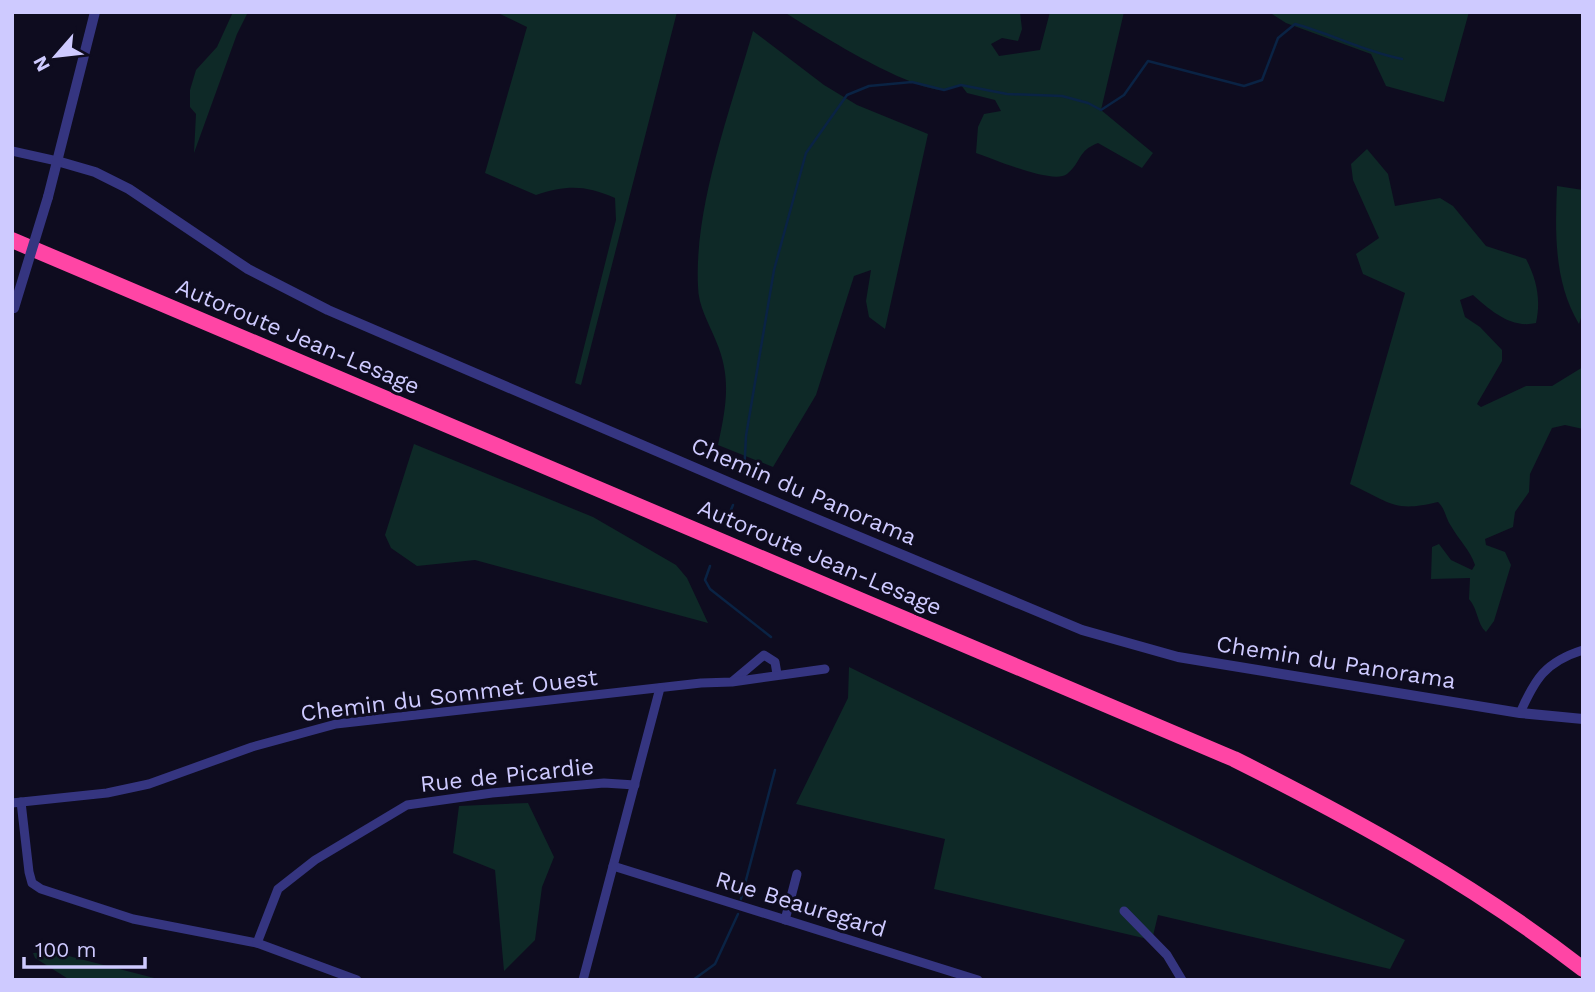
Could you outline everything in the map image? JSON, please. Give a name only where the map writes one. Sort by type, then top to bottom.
[{"type":"highway","name":"Autoroute Jean-Lesage","points":[[12,240],[1234,759],[1369,827],[1462,884],[1583,969]]},
{"type":"street","points":[[13,311],[48,197],[95,12]]},
{"type":"street","points":[[12,151],[57,161]]},
{"type":"street","name":"Chemin du Panorama","points":[[57,161],[95,172],[129,189],[248,269],[328,310],[1082,630],[1178,657],[1520,713],[1583,719]]},
{"type":"street","points":[[1520,713],[1534,681],[1542,670],[1583,650]]},
{"type":"street","points":[[732,682],[764,655],[775,662],[778,674]]},
{"type":"street","name":"Chemin du Sommet Ouest","points":[[17,803],[107,793],[149,784],[262,743],[336,724],[732,682],[825,668]]},
{"type":"street","points":[[583,980],[660,688]]},
{"type":"street","name":"Rue de Picardie","points":[[257,943],[278,889],[315,860],[407,805],[492,793],[590,784],[635,785]]},
{"type":"street","points":[[17,803],[32,883],[41,889],[133,919],[257,943],[357,980]]},
{"type":"street","name":"Rue Beauregard","points":[[613,866],[978,980]]},
{"type":"street","points":[[785,920],[797,874]]},
{"type":"street","points":[[1124,911],[1167,954],[1182,980]]},
{"type":"green space","points":[[233,12],[248,12],[237,34],[194,153],[196,114],[190,107],[190,90],[196,70],[217,47]]},
{"type":"green space","points":[[496,12],[677,12],[581,385],[575,383],[616,220],[615,198],[576,188],[557,189],[536,195],[485,173],[527,27]]},
{"type":"green space","points":[[784,12],[1020,12],[1022,29],[1018,41],[1002,38],[991,44],[999,56],[1040,50],[1050,12],[1124,12],[1101,110],[1153,153],[1142,168],[1098,143],[1086,150],[1067,174],[1060,177],[1037,174],[976,153],[978,127],[984,114],[1001,111],[995,100],[967,93],[961,85],[946,90],[910,81],[864,59]]},
{"type":"green space","points":[[1269,12],[1469,12],[1444,102],[1386,86],[1371,54],[1286,23]]},
{"type":"green space","points":[[753,31],[824,85],[857,105],[928,134],[885,329],[869,317],[866,301],[871,270],[854,276],[816,395],[773,467],[718,445],[726,380],[721,355],[698,293],[698,255],[708,190]]},
{"type":"green space","points":[[1367,149],[1388,174],[1395,206],[1440,198],[1453,206],[1486,246],[1526,259],[1530,267],[1538,298],[1536,323],[1510,321],[1473,295],[1460,300],[1465,317],[1480,327],[1502,350],[1502,361],[1477,404],[1481,407],[1526,386],[1552,386],[1583,367],[1583,429],[1565,425],[1552,428],[1530,474],[1529,492],[1515,512],[1513,527],[1485,539],[1486,545],[1505,552],[1511,565],[1494,621],[1486,632],[1469,599],[1470,578],[1431,579],[1432,547],[1439,544],[1451,560],[1472,570],[1475,565],[1438,502],[1401,506],[1384,501],[1350,484],[1405,293],[1363,274],[1356,254],[1379,238],[1353,180],[1351,164]]},
{"type":"green space","points":[[1557,186],[1583,190],[1583,312],[1579,324],[1565,291],[1558,257]]},
{"type":"green space","points":[[414,444],[593,517],[676,565],[687,578],[708,623],[475,560],[417,566],[391,548],[385,535]]},
{"type":"green space","points":[[849,667],[1405,940],[1390,969],[1158,915],[1152,940],[934,889],[945,839],[796,804],[848,698]]},
{"type":"green space","points":[[528,803],[554,857],[542,887],[535,940],[504,971],[495,870],[453,853],[459,806]]},
{"type":"green space","points":[[53,952],[162,980],[70,980],[35,958],[33,953]]},
{"type":"waterway","points":[[744,474],[746,436],[774,270],[806,153],[847,95],[869,86],[912,82],[944,90],[961,85],[1007,94],[1062,96],[1088,103],[1101,110],[1124,95],[1148,61],[1244,86],[1262,80],[1278,38],[1295,24],[1402,59]]},
{"type":"waterway","points":[[726,522],[733,505]]},
{"type":"waterway","points":[[710,566],[705,580],[710,589],[771,637]]},
{"type":"waterway","points":[[741,899],[775,770]]},
{"type":"waterway","points":[[693,980],[715,964],[738,914]]}]
